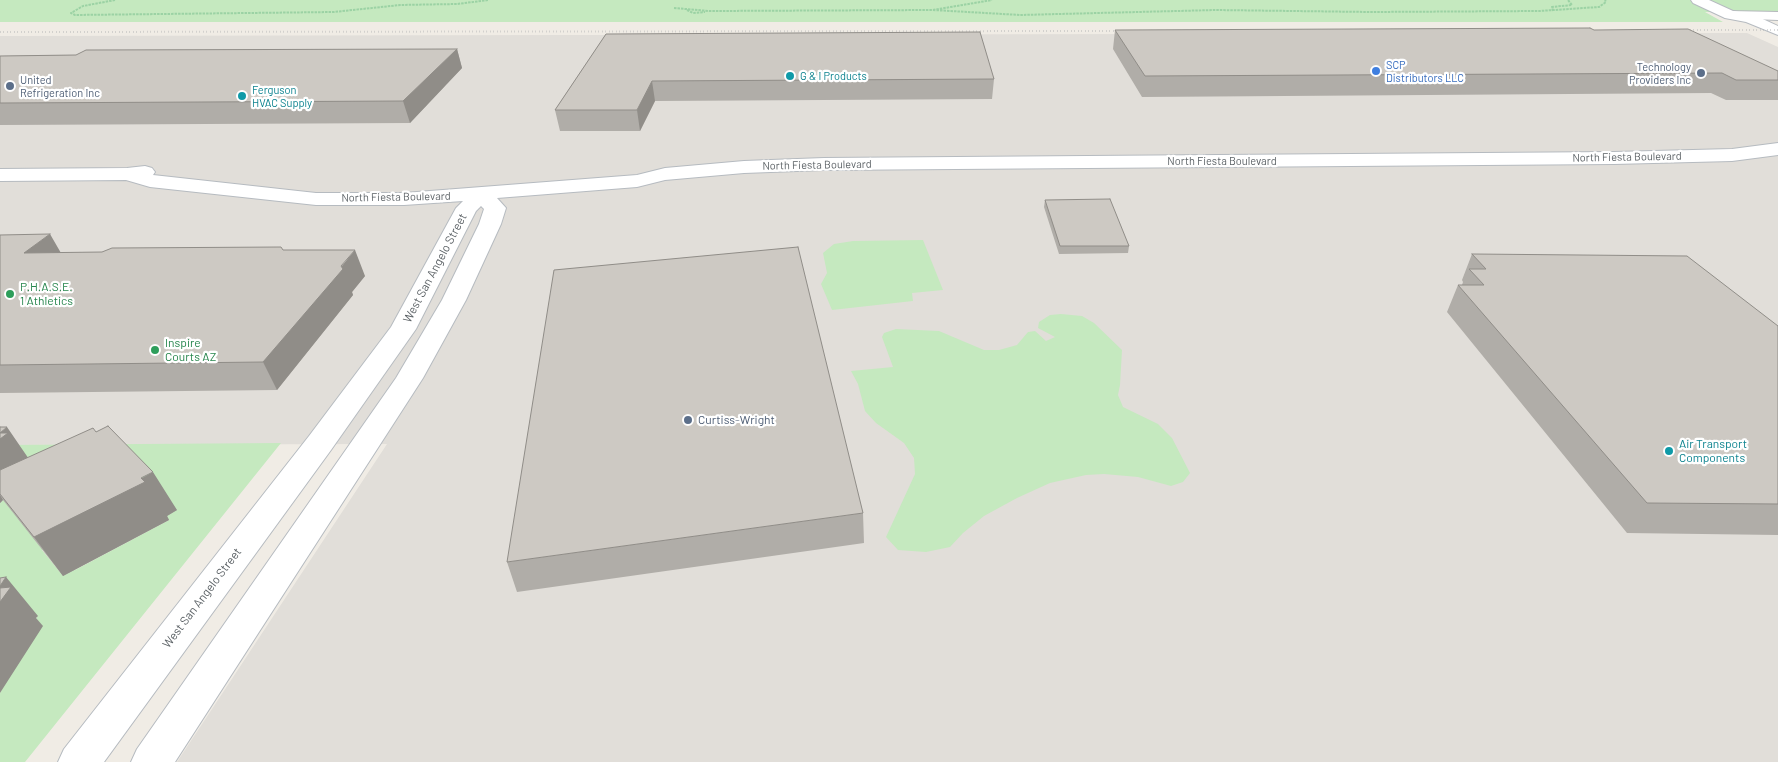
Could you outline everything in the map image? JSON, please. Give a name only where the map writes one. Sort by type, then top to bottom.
[{"type":"street","points":[[1698,0],[1730,15],[1749,18],[1778,31]]},
{"type":"street","points":[[1730,15],[1778,16]]},
{"type":"street","points":[[1730,15],[1727,19],[1778,42]]},
{"type":"street","name":"North Fiesta Boulevard","points":[[0,175],[127,174],[150,181],[316,198],[404,199],[483,189],[637,182],[665,174],[744,166],[1578,158],[1732,155],[1778,149]]},
{"type":"street","points":[[152,762],[408,378],[444,318],[490,224],[495,208],[483,189]]},
{"type":"street","name":"West San Angelo Street","points":[[79,762],[320,443],[403,329],[467,208],[483,189]]},
{"type":"path","points":[[115,0],[83,6],[71,13],[75,15],[136,15],[208,12],[306,13],[400,5],[457,4],[489,0]]},
{"type":"path","points":[[934,10],[992,0]]},
{"type":"path","points":[[1568,0],[1572,5]]},
{"type":"path","points":[[674,8],[693,13],[709,11],[934,10],[1020,15],[1216,10],[1370,12],[1586,9],[1599,6],[1606,2],[1605,0]]},
{"type":"path","points":[[975,3],[974,8],[981,13]]},
{"type":"path","points":[[1553,10],[1552,7],[1572,5],[1586,9]]},
{"type":"shaded area","points":[[1747,33],[1778,47],[1778,762],[177,762],[387,444],[0,445],[0,36]]},
{"type":"green space","points":[[0,0],[1778,0],[1778,12],[1705,12],[1723,22],[0,22]]},
{"type":"green space","points":[[923,240],[943,290],[912,293],[913,301],[832,310],[821,284],[827,273],[823,253],[834,244],[853,241]]},
{"type":"green space","points":[[1050,315],[1082,316],[1094,323],[1122,350],[1118,395],[1123,407],[1158,424],[1172,438],[1190,473],[1183,482],[1171,486],[1138,477],[1104,474],[1086,475],[1050,483],[984,516],[963,533],[950,547],[926,552],[898,550],[886,537],[915,474],[914,458],[904,443],[876,423],[865,411],[858,384],[851,371],[893,367],[882,337],[884,333],[896,329],[939,331],[984,350],[999,350],[1017,345],[1028,332],[1035,331],[1046,341],[1055,337],[1038,328],[1039,322]]},
{"type":"green space","points":[[281,443],[25,762],[0,762],[0,693],[37,617],[0,621],[0,503],[34,471],[0,445]],"holes":[[[169,520],[75,570],[60,572],[42,550]]]},
{"type":"building","points":[[1590,28],[1594,30],[1688,29],[1778,71],[1778,80],[1736,80],[1722,73],[1145,76],[1115,30]]},
{"type":"building","points":[[980,32],[994,79],[652,81],[637,110],[555,110],[606,34]]},
{"type":"building","points":[[457,49],[403,101],[0,103],[0,56],[76,55],[86,50]]},
{"type":"building","points":[[1110,199],[1129,246],[1060,246],[1045,200]]},
{"type":"building","name":"Inspire Courts AZ","points":[[50,234],[24,253],[102,252],[112,248],[281,247],[283,250],[355,250],[341,266],[343,269],[263,362],[0,365],[0,235]]},
{"type":"building","name":"Curtiss-Wright","points":[[798,247],[863,513],[507,562],[554,270]]},
{"type":"building","name":"Air Transport Components","points":[[1472,254],[1687,256],[1778,326],[1778,504],[1647,503],[1458,285],[1484,285],[1469,269],[1486,269]]},
{"type":"building","points":[[108,426],[153,472],[141,478],[145,482],[34,537],[0,494],[0,470],[93,428],[96,432]]},
{"type":"building","points":[[0,427],[7,427],[0,433]]},
{"type":"building","points":[[0,433],[8,433],[0,439]]},
{"type":"building","points":[[6,577],[0,586],[0,578]]},
{"type":"building","points":[[11,587],[0,602],[0,588]]},
{"type":"railway","points":[[1676,30],[1778,30]]},
{"type":"railway","points":[[0,32],[1128,31]]},
{"type":"place","name":"SCP Distributors LLC","points":[[1376,71]]},
{"type":"place","name":"Technology Providers Inc","points":[[1701,73]]},
{"type":"place","name":"G & I Products","points":[[790,76]]},
{"type":"place","name":"United Refrigeration Inc","points":[[10,86]]},
{"type":"place","name":"Ferguson HVAC Supply","points":[[242,96]]},
{"type":"place","name":"P.H.A.S.E. 1 Athletics","points":[[10,294]]},
{"type":"place","name":"Inspire Courts AZ","points":[[155,350]]},
{"type":"place","name":"Curtiss-Wright","points":[[688,420]]},
{"type":"place","name":"Air Transport Components","points":[[1669,451]]}]
